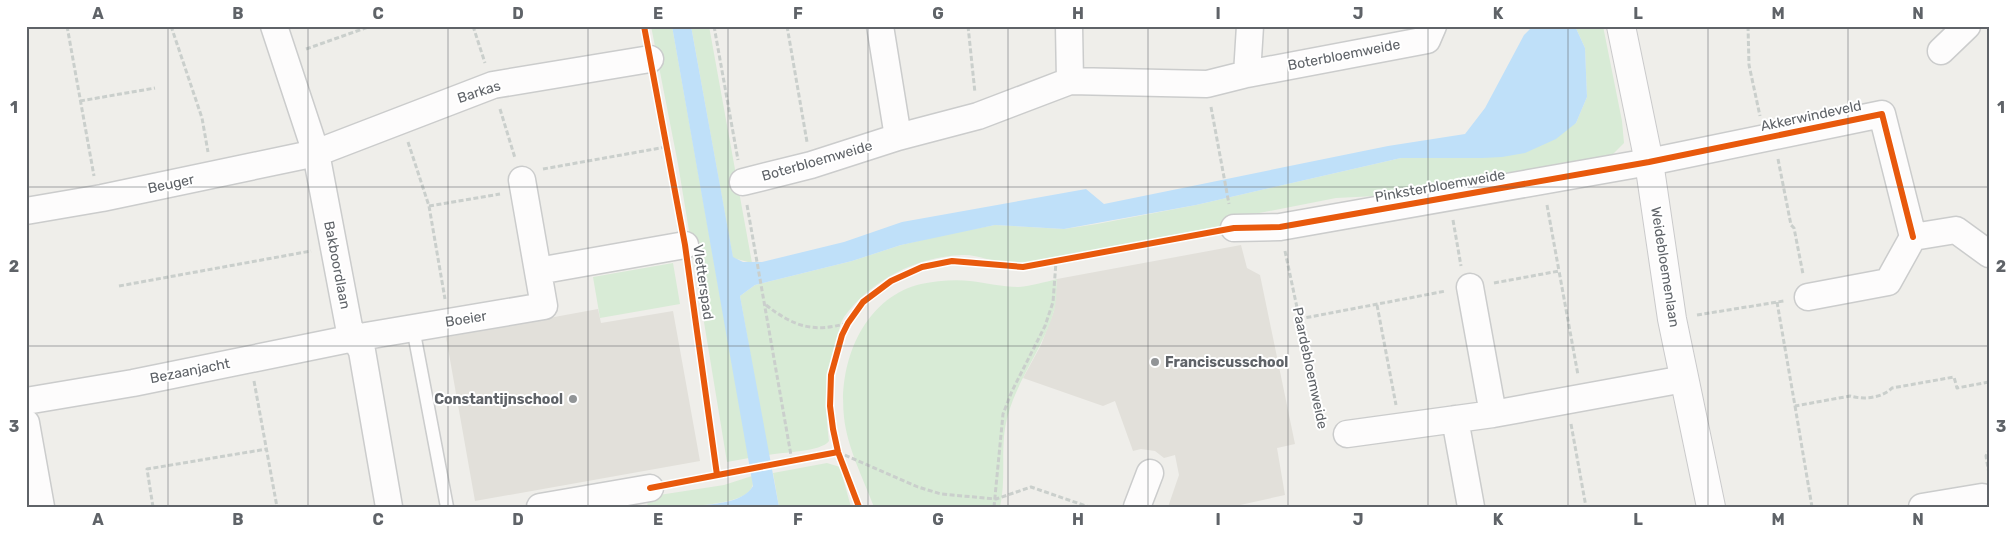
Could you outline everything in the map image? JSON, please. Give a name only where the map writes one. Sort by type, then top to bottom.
[{"type":"street","name":"Bakboordlaan","points":[[274,26],[316,153],[349,327],[362,351],[389,507]]},
{"type":"street","points":[[880,26],[898,138]]},
{"type":"street","points":[[1069,26],[1070,81]]},
{"type":"street","points":[[1247,74],[1250,26]]},
{"type":"street","name":"Boterbloemweide","points":[[743,182],[811,165],[978,116],[1070,81],[1207,84],[1247,74],[1427,40],[1433,26]]},
{"type":"street","name":"Weidebloemenlaan","points":[[1621,26],[1649,162],[1672,319],[1711,507]]},
{"type":"street","points":[[1941,51],[1967,26]]},
{"type":"street","name":"Barkas","points":[[316,153],[493,85],[650,59]]},
{"type":"street","name":"Akkerwindeveld","points":[[1649,162],[1882,114],[1913,238]]},
{"type":"street","name":"Beuger","points":[[26,211],[98,199],[316,153]]},
{"type":"street","name":"Pinksterbloemweide","points":[[1232,216],[1280,227],[1649,162]]},
{"type":"street","name":"Boeier","points":[[354,338],[544,306],[538,271],[529,180]]},
{"type":"street","points":[[1808,297],[1888,282],[1913,238],[1956,230],[1989,254]]},
{"type":"street","points":[[538,271],[685,245]]},
{"type":"street","points":[[1466,278],[1493,414]]},
{"type":"street","name":"Bezaanjacht","points":[[26,400],[133,383],[354,338]]},
{"type":"street","name":"Paardebloemweide","points":[[1347,434],[1493,414],[1684,379]]},
{"type":"street","points":[[1455,419],[1471,507]]},
{"type":"street","points":[[26,423],[41,507]]},
{"type":"street","points":[[1137,507],[1150,473]]},
{"type":"street","points":[[540,507],[650,488]]},
{"type":"street","points":[[1922,507],[1982,497],[1989,499]]},
{"type":"lane","points":[[413,328],[447,507]]},
{"type":"path","points":[[67,26],[98,199]]},
{"type":"path","points":[[171,26],[202,118],[212,175]]},
{"type":"path","points":[[284,56],[371,26]]},
{"type":"path","points":[[786,26],[811,165]]},
{"type":"path","points":[[968,26],[978,116]]},
{"type":"path","points":[[1672,319],[1808,297],[1794,228],[1791,225],[1749,65],[1748,26]]},
{"type":"path","points":[[1207,84],[1232,216]]},
{"type":"path","points":[[80,101],[155,88]]},
{"type":"path","points":[[400,120],[430,206],[449,322]]},
{"type":"path","points":[[665,137],[668,156]]},
{"type":"path","points":[[430,206],[666,146]]},
{"type":"path","points":[[1543,181],[1558,271]]},
{"type":"path","points":[[743,182],[765,304],[789,461],[802,459]]},
{"type":"path","points":[[1448,198],[1466,278]]},
{"type":"path","points":[[120,286],[334,247]]},
{"type":"path","points":[[1048,263],[1065,260]]},
{"type":"path","points":[[994,507],[1003,414],[1012,390],[1046,326],[1053,302],[1056,262]]},
{"type":"path","points":[[1777,302],[1812,507]]},
{"type":"path","points":[[765,304],[783,317],[811,329],[847,326],[853,316]]},
{"type":"path","points":[[1377,304],[1400,426]]},
{"type":"path","points":[[250,359],[277,507]]},
{"type":"path","points":[[1795,406],[1850,396],[1859,399],[1885,395],[1892,388],[1954,377],[1957,388],[1989,382]]},
{"type":"path","points":[[1567,401],[1586,507]]},
{"type":"path","points":[[837,444],[842,460]]},
{"type":"path","points":[[153,507],[147,469],[266,449]]},
{"type":"path","points":[[1989,450],[1986,456],[1989,476]]},
{"type":"path","points":[[829,453],[838,452],[918,487],[941,494],[996,499],[1032,487],[1089,507]]},
{"type":"shaded area","name":"Franciscusschool","points":[[1241,245],[1247,268],[1260,275],[1295,444],[1277,448],[1285,495],[1231,507],[1168,507],[1179,475],[1175,455],[1164,458],[1155,451],[1141,449],[1133,451],[1115,401],[1103,406],[1023,378],[1041,345],[1054,311],[1057,279]]},
{"type":"shaded area","name":"Constantijnschool","points":[[598,309],[601,323],[673,311],[700,461],[475,501],[446,337]]},
{"type":"green space","points":[[651,26],[672,26],[749,458],[727,462],[678,164]]},
{"type":"green space","points":[[691,26],[709,26],[752,263],[733,258]]},
{"type":"green space","points":[[1575,26],[1603,26],[1622,121],[1624,143],[1613,154],[1604,158],[1396,195],[1336,198],[1254,214],[1250,226],[1227,225],[1030,262],[1007,263],[962,255],[928,260],[896,273],[881,282],[867,292],[844,317],[833,353],[828,378],[826,413],[829,441],[825,445],[810,449],[768,455],[740,296],[755,285],[852,261],[901,245],[995,225],[1064,229],[1196,205],[1401,158],[1483,158],[1576,123],[1587,97],[1585,48]]},
{"type":"green space","points":[[673,263],[680,304],[600,318],[593,277]]},
{"type":"green space","points":[[1057,279],[1056,301],[1053,314],[1012,402],[1005,426],[1003,484],[1000,507],[874,507],[848,440],[843,396],[845,375],[850,355],[858,336],[870,318],[884,303],[901,292],[921,284],[958,280],[1019,287]]},
{"type":"green space","points":[[827,463],[840,467],[851,507],[779,507],[773,473]]},
{"type":"green space","points":[[752,476],[752,487],[746,494],[735,499],[704,505],[648,507],[646,497],[724,485]]},
{"type":"water","points":[[672,26],[691,26],[733,257],[743,262],[762,262],[844,242],[902,222],[1086,189],[1104,204],[1388,146],[1465,134],[1485,108],[1524,35],[1533,26],[1575,26],[1585,48],[1587,97],[1576,123],[1556,139],[1525,153],[1483,158],[1401,158],[1196,205],[1064,229],[995,225],[901,245],[852,261],[755,285],[740,296],[779,507],[694,507],[735,500],[748,492],[753,486]]},
{"type":"cycle path","name":"Vletterspad","points":[[644,26],[685,245],[717,475]]},
{"type":"cycle path","points":[[859,507],[838,452],[833,429],[830,406],[831,375],[842,335],[863,302],[891,281],[922,267],[952,261],[1023,267],[1234,228],[1280,227],[1649,162],[1882,114],[1913,237]]},
{"type":"cycle path","points":[[650,488],[838,452]]},
{"type":"place","name":"Franciscusschool","points":[[1155,362]]},
{"type":"place","name":"Constantijnschool","points":[[573,399]]}]
